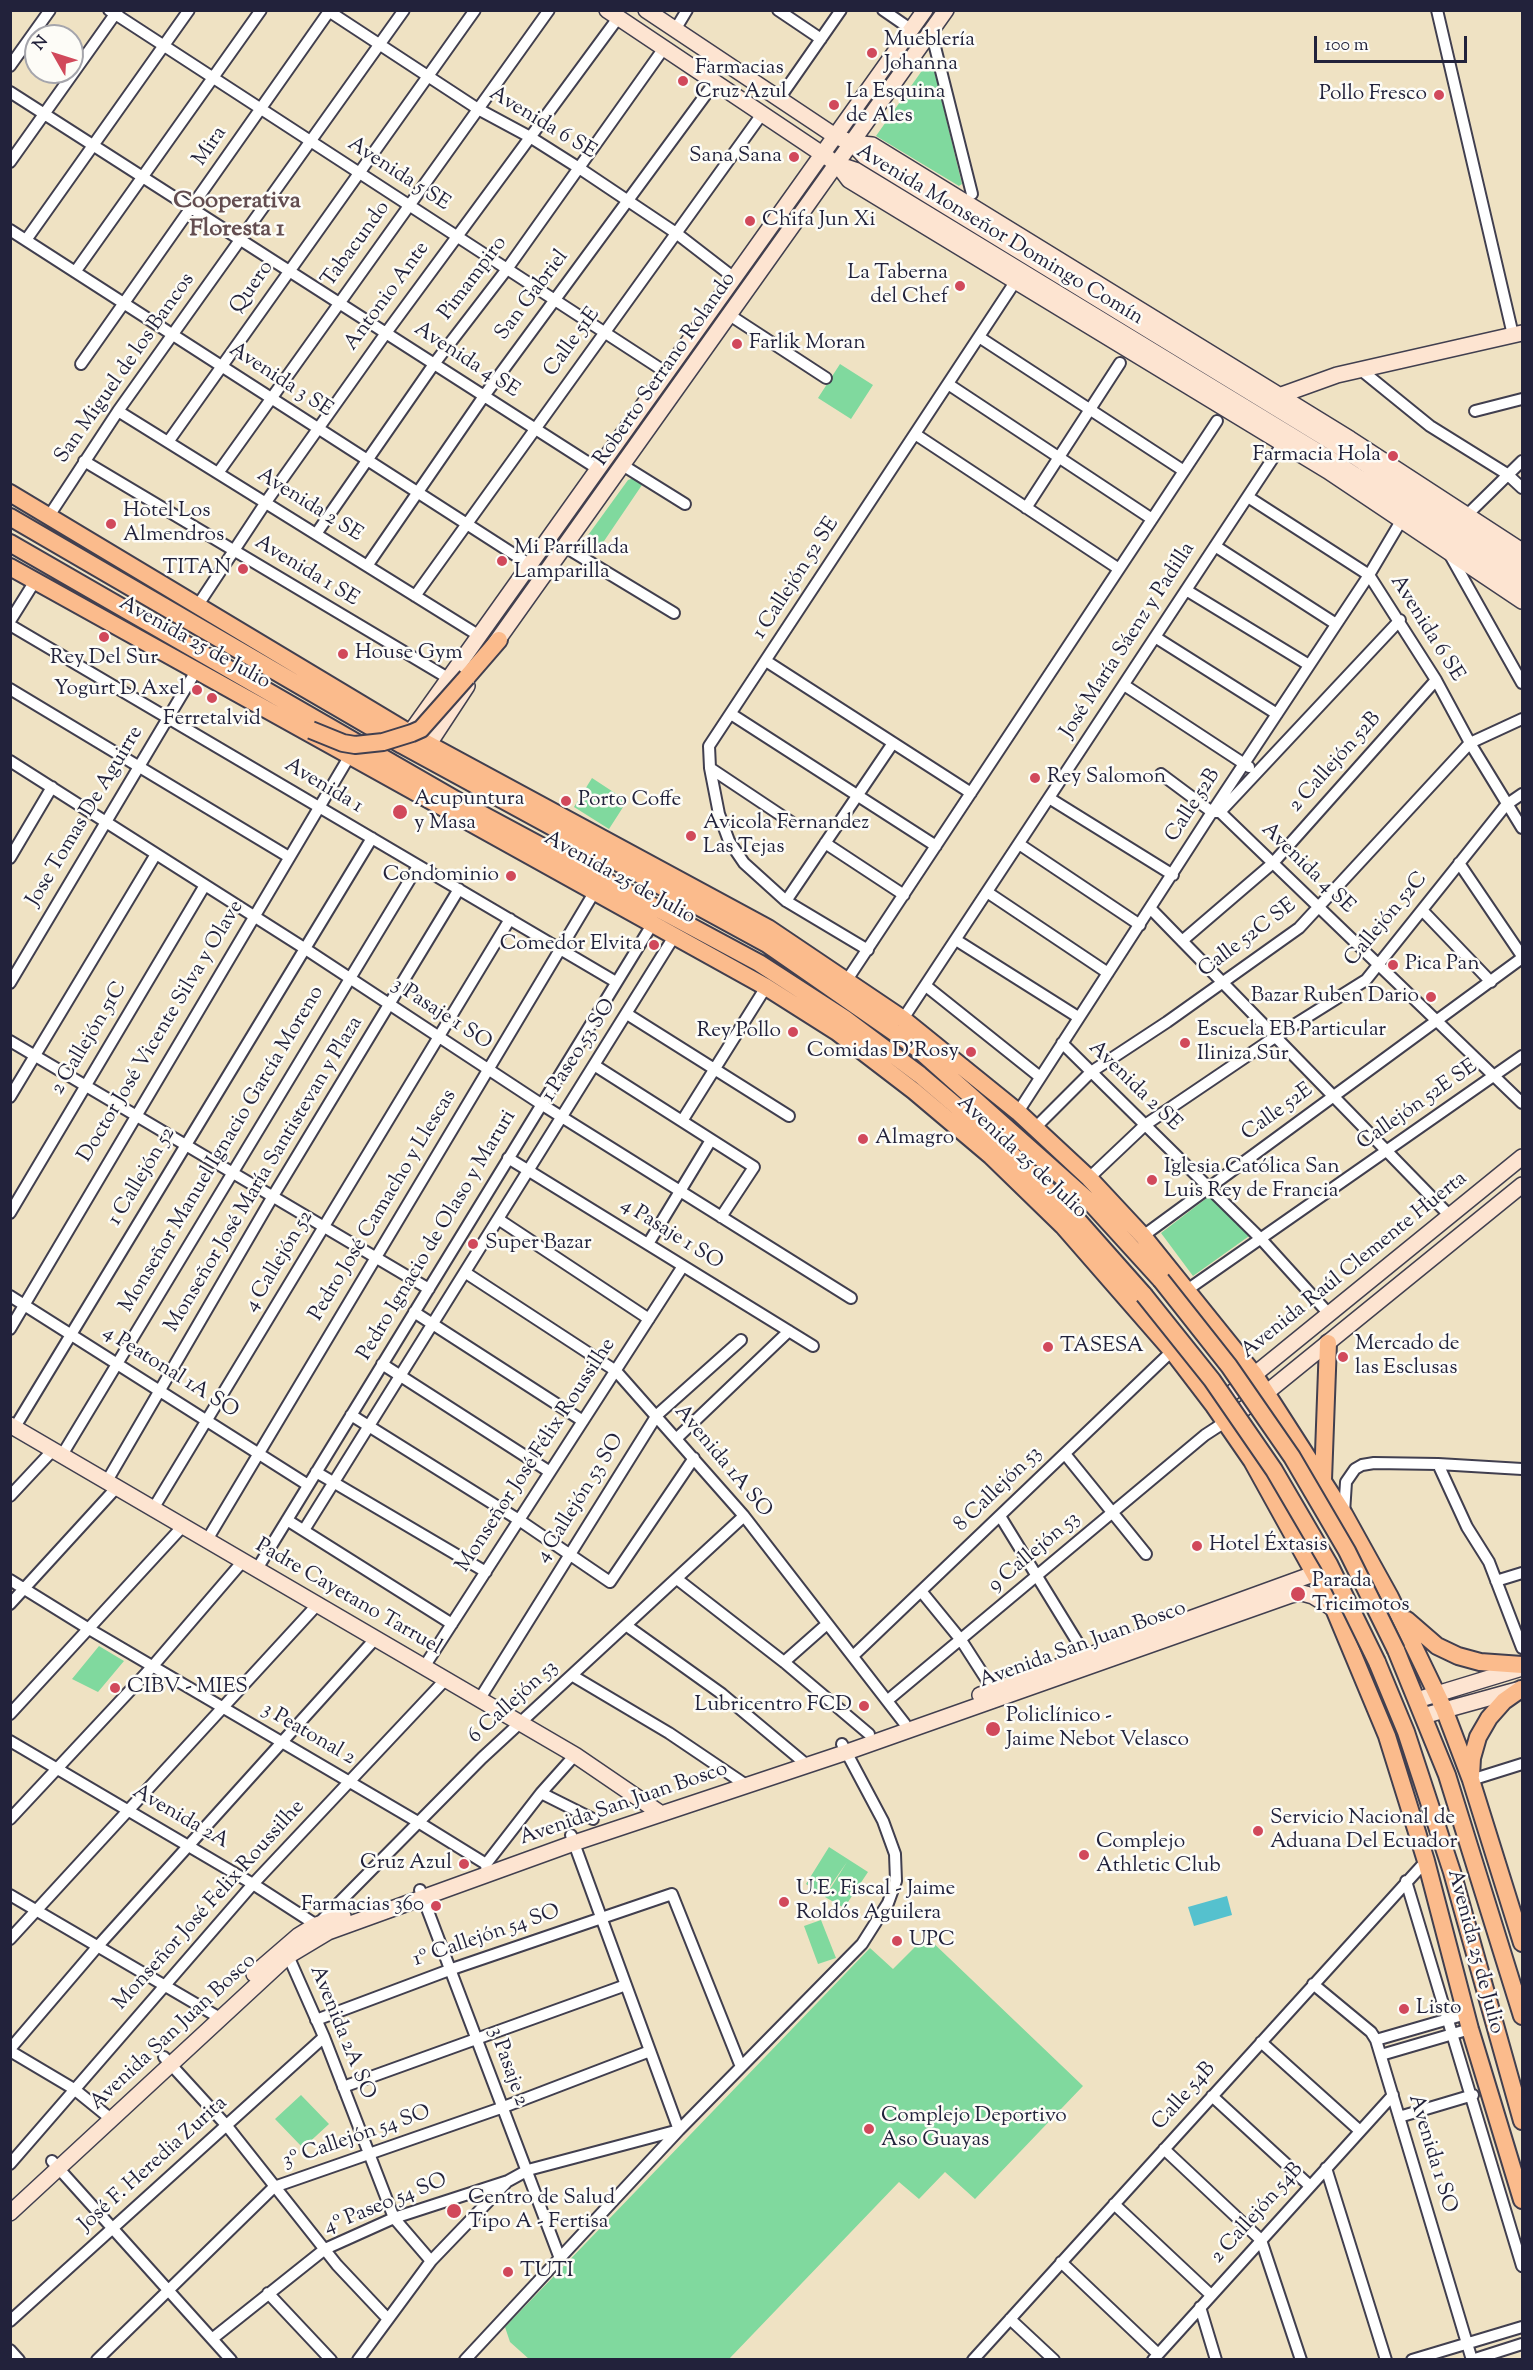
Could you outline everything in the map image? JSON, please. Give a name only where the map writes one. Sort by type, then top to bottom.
[{"type":"main road","name":"Avenida Monseñor Domingo Comín","points":[[646,10],[836,136],[852,143],[864,156],[1053,264],[1271,399],[1522,568]]},
{"type":"main road","name":"Roberto Serrano Rolando","points":[[406,739],[733,277],[926,10]]},
{"type":"main road","name":"Roberto Serrano Rolando","points":[[425,749],[499,640],[946,10]]},
{"type":"main road","points":[[612,14],[837,164]]},
{"type":"main road","name":"Avenida Monseñor Domingo Comín","points":[[837,164],[849,180],[1015,282],[1074,311]]},
{"type":"main road","name":"Avenida Monseñor Domingo Comín","points":[[837,164],[855,170],[1074,311],[1522,585]]},
{"type":"main road","points":[[1271,399],[1361,370],[1518,334]]},
{"type":"main road","name":"Avenida Monseñor Domingo Comín","points":[[1271,399],[1350,439],[1522,551]]},
{"type":"main road","name":"Avenida Monseñor Domingo Comín","points":[[1286,439],[1401,521],[1522,601]]},
{"type":"main road","name":"Avenida 25 de Julio","points":[[10,493],[198,604],[406,739]]},
{"type":"main road","name":"Avenida 25 de Julio","points":[[13,521],[406,739],[768,928],[903,1019],[1036,1128],[1089,1178],[1143,1236],[1254,1374],[1344,1515],[1390,1597],[1447,1717],[1471,1780],[1522,1943]]},
{"type":"main road","name":"Avenida 25 de Julio","points":[[10,543],[463,804],[759,963],[844,1018],[920,1075],[1001,1144],[1074,1216],[1144,1295],[1212,1380],[1274,1470],[1329,1564],[1377,1662],[1406,1732],[1452,1872],[1522,2122]]},
{"type":"main road","name":"Avenida 25 de Julio","points":[[10,567],[349,757],[675,934],[766,987],[867,1055],[991,1156],[1062,1226],[1172,1351],[1214,1406],[1240,1443],[1316,1573],[1334,1609],[1387,1736],[1426,1861],[1468,2022],[1522,2200]]},
{"type":"main road","points":[[160,651],[169,634]]},
{"type":"main road","points":[[281,718],[343,743],[355,745],[383,742],[412,733],[421,729],[499,640]]},
{"type":"main road","name":"Avenida 25 de Julio","points":[[425,749],[766,944],[918,1049],[1090,1202],[1161,1280],[1229,1366],[1292,1456],[1347,1551],[1396,1650],[1447,1775],[1522,2016]]},
{"type":"main road","points":[[918,1049],[962,1067]]},
{"type":"main road","name":"Avenida Raúl Clemente Huerta","points":[[1214,1406],[1522,1158]]},
{"type":"main road","name":"Avenida Raúl Clemente Huerta","points":[[1225,1422],[1266,1393],[1522,1185]]},
{"type":"main road","points":[[1323,1480],[1328,1343]]},
{"type":"main road","points":[[1201,1389],[1210,1390],[1227,1382],[1241,1366],[1242,1360]]},
{"type":"main road","points":[[1240,1443],[1251,1426],[1260,1420],[1281,1416]]},
{"type":"main road","name":"Padre Cayetano Tarruel","points":[[13,1426],[575,1755],[656,1810]]},
{"type":"main road","name":"Avenida San Juan Bosco","points":[[11,2208],[286,1951],[322,1929],[486,1869],[844,1748],[1229,1611],[1316,1573]]},
{"type":"main road","name":"Avenida San Juan Bosco","points":[[1229,1611],[1302,1593],[1313,1596],[1334,1609]]},
{"type":"main road","points":[[1390,1597],[1419,1632],[1437,1646],[1480,1662],[1522,1666]]},
{"type":"main road","points":[[1352,1650],[1406,1732]]},
{"type":"main road","points":[[1417,1700],[1522,1666]]},
{"type":"main road","points":[[1423,1716],[1447,1717],[1522,1689]]},
{"type":"main road","points":[[1471,1780],[1472,1758],[1484,1728],[1504,1701],[1522,1689]]},
{"type":"main road","name":"Avenida San Juan Bosco","points":[[844,1748],[869,1734],[972,1703]]},
{"type":"main road","points":[[1447,1717],[1447,1775]]},
{"type":"main road","points":[[1478,2051],[1522,2122]]},
{"type":"street","points":[[10,66],[14,52],[50,10]]},
{"type":"street","points":[[26,240],[189,10]]},
{"type":"street","points":[[75,272],[261,10]]},
{"type":"street","name":"San Miguel de los Bancos","points":[[50,516],[118,411],[404,10]]},
{"type":"street","name":"Quero","points":[[168,442],[475,10]]},
{"type":"street","name":"Tabacundo","points":[[218,473],[549,10]]},
{"type":"street","points":[[675,30],[687,10]]},
{"type":"street","points":[[778,10],[821,39]]},
{"type":"street","points":[[779,99],[841,10]]},
{"type":"street","points":[[883,10],[912,30]]},
{"type":"street","points":[[1437,10],[1518,334]]},
{"type":"street","name":"Avenida 6 SE","points":[[329,11],[478,109],[530,137],[579,168],[676,233],[733,277]]},
{"type":"street","name":"Mira","points":[[81,364],[329,11]]},
{"type":"street","points":[[10,162],[114,12]]},
{"type":"street","name":"Avenida 5 SE","points":[[114,12],[666,373]]},
{"type":"street","name":"Antonio Ante","points":[[198,604],[266,502],[386,333],[530,137],[612,14]]},
{"type":"street","points":[[932,31],[972,194]]},
{"type":"street","name":"Pimampiro","points":[[316,534],[434,364],[507,269],[664,48]]},
{"type":"street","name":"San Gabriel","points":[[367,566],[484,396],[716,82]]},
{"type":"street","name":"Avenida 4 SE","points":[[10,92],[598,469]]},
{"type":"street","name":"Calle 51E","points":[[416,596],[762,114]]},
{"type":"street","name":"Avenida 3 SE","points":[[10,230],[529,564]]},
{"type":"street","name":"1 Callejón 52 SE","points":[[868,950],[786,901],[757,876],[729,841],[719,814],[710,768],[709,746],[1015,282]]},
{"type":"street","points":[[731,316],[826,378]]},
{"type":"street","points":[[979,337],[1184,471]]},
{"type":"street","points":[[1026,508],[1120,363]]},
{"type":"street","points":[[1361,370],[1430,426],[1507,474],[1522,488]]},
{"type":"street","points":[[948,384],[1152,519]]},
{"type":"street","points":[[1475,411],[1522,399]]},
{"type":"street","name":"Avenida 2 SE","points":[[118,411],[478,635]]},
{"type":"street","points":[[847,980],[1217,421]]},
{"type":"street","points":[[915,434],[1119,569]]},
{"type":"street","name":"José María Sáenz y Padilla","points":[[903,1019],[1286,439]]},
{"type":"street","name":"Avenida 1 SE","points":[[84,461],[448,678]]},
{"type":"street","points":[[1467,515],[1522,461]]},
{"type":"street","points":[[624,466],[685,504]]},
{"type":"street","name":"Avenida 6 SE","points":[[1248,497],[1370,575],[1400,620],[1506,805],[1522,828]]},
{"type":"street","name":"Calle 52B","points":[[1018,1112],[1078,1017],[1216,812],[1277,714],[1370,575],[1401,521]]},
{"type":"street","points":[[1215,546],[1336,624]]},
{"type":"street","points":[[566,547],[674,613]]},
{"type":"street","points":[[1449,553],[1522,683]]},
{"type":"street","points":[[10,623],[35,581]]},
{"type":"street","points":[[1186,590],[1309,665]]},
{"type":"street","points":[[1216,812],[1258,772],[1400,620]]},
{"type":"street","name":"Avenida 1","points":[[10,623],[616,982]]},
{"type":"street","points":[[1155,638],[1277,714]]},
{"type":"street","points":[[766,661],[971,793]]},
{"type":"street","name":"Jose Tomas De Aguirre","points":[[10,983],[196,671]]},
{"type":"street","name":"2 Callejón 52B","points":[[1182,941],[1273,863],[1436,680]]},
{"type":"street","points":[[1124,685],[1258,772]]},
{"type":"street","points":[[10,689],[289,857]]},
{"type":"street","points":[[731,714],[936,846]]},
{"type":"street","name":"Calle 52C SE","points":[[1036,1128],[1091,1072],[1223,983],[1299,928],[1320,908],[1470,743],[1522,719]]},
{"type":"street","points":[[786,901],[893,743]]},
{"type":"street","name":"Doctor José Vicente Silva y Olave","points":[[10,1329],[135,1114],[349,757]]},
{"type":"street","name":"3 Pasaje 1 SO","points":[[10,761],[392,1004],[561,1117],[851,1298]]},
{"type":"street","points":[[710,768],[791,822]]},
{"type":"street","name":"Avenida 4 SE","points":[[1161,774],[1216,812],[1273,863],[1522,1103]]},
{"type":"street","points":[[10,858],[52,787]]},
{"type":"street","name":"Callejón 52C","points":[[1089,1178],[1145,1125],[1275,1036],[1366,980],[1506,805],[1522,794]]},
{"type":"street","points":[[1050,798],[1173,874]]},
{"type":"street","name":"1 Callejón 52","points":[[13,1426],[72,1334],[372,838]]},
{"type":"street","points":[[825,843],[904,895]]},
{"type":"street","points":[[1018,844],[1140,925]]},
{"type":"street","points":[[10,1097],[156,854]]},
{"type":"street","points":[[1459,863],[1522,957]]},
{"type":"street","name":"Monseñor Manuel Ignacio García Moreno","points":[[10,1496],[57,1452],[117,1363],[418,866]]},
{"type":"street","name":"2 Callejón 51C","points":[[10,1213],[205,885]]},
{"type":"street","name":"Monseñor José María Santistevan y Plaza","points":[[10,1604],[112,1484],[159,1389],[459,889]]},
{"type":"street","name":"Pedro José Camacho y Llescas","points":[[207,1540],[595,891]]},
{"type":"street","points":[[987,892],[1108,973]]},
{"type":"street","points":[[1151,909],[1450,1216]]},
{"type":"street","points":[[1422,910],[1491,982]]},
{"type":"street","name":"4 Callejón 52","points":[[153,1509],[510,919]]},
{"type":"street","name":"Pedro Ignacio de Olaso y Maruri","points":[[257,1569],[653,922]]},
{"type":"street","name":"1 Paseo 53 SO","points":[[466,1273],[675,934]]},
{"type":"street","name":"Avenida 2 SE","points":[[956,940],[1078,1017]]},
{"type":"street","name":"Calle 52E","points":[[1143,1236],[1522,957]]},
{"type":"street","points":[[926,986],[1040,1077]]},
{"type":"street","points":[[682,1121],[766,987]]},
{"type":"street","points":[[627,1014],[789,1116]]},
{"type":"street","points":[[10,1041],[429,1289]]},
{"type":"street","name":"Avenida 2 SE","points":[[1062,1043],[1261,1239],[1329,1314]]},
{"type":"street","name":"Callejón 52E SE","points":[[1187,1290],[1522,1056]]},
{"type":"street","points":[[594,1065],[754,1167],[721,1217]]},
{"type":"street","points":[[648,1244],[711,1140]]},
{"type":"street","name":"4 Pasaje 1 SO","points":[[508,1158],[813,1346]]},
{"type":"street","points":[[498,1219],[649,1319]]},
{"type":"street","name":"Monseñor José Félix Roussilhe","points":[[424,1667],[683,1266]]},
{"type":"street","points":[[304,1530],[466,1273]]},
{"type":"street","name":"Avenida 1A SO","points":[[466,1273],[616,1371],[744,1516],[905,1724]]},
{"type":"street","name":"4 Peatonal 1A SO","points":[[10,1296],[208,1419],[308,1485]]},
{"type":"street","points":[[414,1312],[583,1421]]},
{"type":"street","points":[[677,1438],[789,1331]]},
{"type":"street","name":"4 Callejón 53 SO","points":[[480,1700],[569,1552],[657,1415],[741,1340]]},
{"type":"street","name":"8 Callejón 53","points":[[853,1656],[1172,1351]]},
{"type":"street","points":[[382,1364],[550,1472]]},
{"type":"street","points":[[1207,1434],[1214,1406]]},
{"type":"street","points":[[351,1416],[569,1552],[610,1582],[694,1458]]},
{"type":"street","name":"9 Callejón 53","points":[[888,1700],[1207,1434],[1225,1422]]},
{"type":"street","points":[[1065,1454],[1146,1554]]},
{"type":"street","points":[[1344,1515],[1346,1482],[1355,1469],[1362,1465],[1438,1464],[1522,1469]]},
{"type":"street","points":[[1438,1464],[1496,1581],[1522,1648]]},
{"type":"street","points":[[316,1472],[486,1572]]},
{"type":"street","name":"6 Callejón 53","points":[[322,1929],[418,1822],[520,1723],[744,1516]]},
{"type":"street","points":[[1000,1516],[1089,1661]]},
{"type":"street","points":[[287,1520],[452,1624]]},
{"type":"street","points":[[10,1714],[183,1526]]},
{"type":"street","points":[[10,1819],[153,1667],[243,1561]]},
{"type":"street","points":[[1496,1581],[1522,1573]]},
{"type":"street","name":"3 Peatonal 2","points":[[10,1580],[282,1744],[418,1822],[486,1869]]},
{"type":"street","points":[[677,1580],[784,1662],[869,1734]]},
{"type":"street","points":[[921,1591],[961,1640],[996,1694]]},
{"type":"street","points":[[10,1939],[317,1605]]},
{"type":"street","points":[[784,1662],[827,1624]]},
{"type":"street","points":[[627,1626],[722,1694],[803,1761]]},
{"type":"street","points":[[108,2116],[74,2089],[10,2050],[98,1946],[375,1639]]},
{"type":"street","points":[[573,1676],[669,1733],[741,1783]]},
{"type":"street","name":"Monseñor José Felix Roussilhe","points":[[10,2164],[253,1884],[445,1680]]},
{"type":"street","name":"Avenida 2A","points":[[10,1741],[253,1884],[322,1929]]},
{"type":"street","points":[[465,2360],[559,2256],[679,2130],[862,1944],[888,1903],[896,1881],[895,1854],[883,1821],[844,1748]]},
{"type":"street","points":[[486,1869],[541,1793],[575,1755]]},
{"type":"street","points":[[1471,1780],[1522,1764]]},
{"type":"street","points":[[541,1793],[593,1819]]},
{"type":"street","points":[[573,1839],[679,2130]]},
{"type":"street","name":"Calle 54B","points":[[973,2360],[1426,1861]]},
{"type":"street","name":"Avenida 25 de Julio","points":[[1406,1881],[1452,2034],[1473,2095],[1522,2265]]},
{"type":"street","name":"3 Pasaje 2","points":[[421,1893],[452,1969],[501,2108],[528,2170],[559,2256]]},
{"type":"street","name":"1º Callejón 54 SO","points":[[316,2020],[452,1969],[672,1894],[741,2067]]},
{"type":"street","points":[[10,1895],[216,2016]]},
{"type":"street","name":"Avenida 2A SO","points":[[286,1951],[324,2037],[394,2218],[431,2261]]},
{"type":"street","name":"Avenida 1 SO","points":[[1313,1984],[1371,2032],[1376,2040],[1472,2360]]},
{"type":"street","points":[[343,2087],[626,1985]]},
{"type":"street","points":[[1376,2040],[1448,2020],[1468,2022]]},
{"type":"street","points":[[1381,2055],[1452,2034],[1468,2022]]},
{"type":"street","name":"José F. Heredia Zurita","points":[[10,2321],[324,2037]]},
{"type":"street","points":[[1261,2042],[1360,2131]]},
{"type":"street","name":"3º Callejón 54 SO","points":[[96,2360],[274,2187],[501,2108],[650,2051]]},
{"type":"street","points":[[167,2061],[227,2126],[325,2249],[387,2318]]},
{"type":"street","name":"2 Callejón 54B","points":[[1155,2357],[1393,2095]]},
{"type":"street","points":[[1399,2117],[1473,2095]]},
{"type":"street","points":[[1212,2096],[1310,2186]]},
{"type":"street","name":"4º Paseo 54 SO","points":[[212,2339],[325,2249],[394,2218],[508,2181],[528,2170],[679,2130]]},
{"type":"street","points":[[1164,2150],[1261,2240],[1301,2360]]},
{"type":"street","points":[[55,2165],[169,2290],[212,2339],[224,2357]]},
{"type":"street","points":[[1326,2168],[1386,2360]]},
{"type":"street","points":[[358,2360],[431,2261],[508,2181]]},
{"type":"street","points":[[1114,2204],[1211,2295]]},
{"type":"street","points":[[1061,2262],[1155,2357]]},
{"type":"street","points":[[268,2293],[331,2360]]},
{"type":"street","points":[[1200,2307],[1216,2360]]},
{"type":"street","points":[[1010,2319],[1054,2360]]},
{"type":"street","points":[[1412,2360],[1522,2327]]},
{"type":"street","points":[[1472,2360],[1522,2344]]},
{"type":"street","points":[[10,2350],[19,2360]]},
{"type":"green space","points":[[928,62],[933,65],[962,184],[959,186],[876,136]]},
{"type":"green space","points":[[840,364],[873,385],[851,419],[818,398]]},
{"type":"green space","points":[[634,478],[644,482],[600,547],[586,538],[628,480]]},
{"type":"green space","points":[[592,778],[627,801],[609,829],[574,807]]},
{"type":"green space","points":[[1212,1194],[1252,1234],[1193,1276],[1161,1233]]},
{"type":"green space","points":[[99,1646],[124,1661],[98,1692],[72,1679]]},
{"type":"green space","points":[[829,1847],[868,1872],[844,1908],[825,1897],[847,1862],[824,1895],[806,1884]]},
{"type":"green space","points":[[821,1920],[836,1958],[818,1964],[804,1926]]},
{"type":"green space","name":"Complejo Deportivo Aso Guayas","points":[[926,1936],[1083,2086],[975,2199],[945,2172],[919,2199],[899,2182],[729,2359],[529,2359],[510,2342],[505,2327],[870,1948],[893,1969]]},
{"type":"green space","points":[[301,2095],[329,2124],[303,2148],[275,2119]]},
{"type":"water","points":[[1227,1896],[1232,1915],[1194,1926],[1188,1907]]},
{"type":"place","name":"Mueblería Johanna","points":[[872,53]]},
{"type":"place","name":"Farmacias Cruz Azul","points":[[683,81]]},
{"type":"place","name":"Pollo Fresco","points":[[1439,95]]},
{"type":"place","name":"La Esquina de Ales","points":[[834,105]]},
{"type":"place","name":"Sana Sana","points":[[794,157]]},
{"type":"place","name":"Chifa Jun Xi","points":[[750,221]]},
{"type":"place","name":"La Taberna del Chef","points":[[960,286]]},
{"type":"place","name":"Farlik Moran","points":[[737,344]]},
{"type":"place","name":"Farmacia Hola","points":[[1393,456]]},
{"type":"place","name":"Hotel Los Almendros","points":[[111,524]]},
{"type":"place","name":"Mi Parrillada Lamparilla","points":[[502,561]]},
{"type":"place","name":"TITAN","points":[[243,569]]},
{"type":"place","name":"Rey Del Sur","points":[[104,637]]},
{"type":"place","name":"House Gym","points":[[343,654]]},
{"type":"place","name":"Yogurt D Axel","points":[[197,690]]},
{"type":"place","name":"Ferretalvid","points":[[212,698]]},
{"type":"place","name":"Rey Salomon","points":[[1035,778]]},
{"type":"place","name":"Porto Coffe","points":[[566,801]]},
{"type":"place","name":"Acupuntura y Masa","points":[[400,812]]},
{"type":"place","name":"Avicola Fernandez Las Tejas","points":[[691,836]]},
{"type":"place","name":"Condominio","points":[[511,876]]},
{"type":"place","name":"Comedor Elvita","points":[[654,945]]},
{"type":"place","name":"Pica Pan","points":[[1393,965]]},
{"type":"place","name":"Bazar Ruben Dario","points":[[1431,997]]},
{"type":"place","name":"Rey Pollo","points":[[793,1032]]},
{"type":"place","name":"Escuela EB Particular Iliniza Sur","points":[[1185,1043]]},
{"type":"place","name":"Comidas D'Rosy","points":[[971,1052]]},
{"type":"place","name":"Almagro","points":[[863,1139]]},
{"type":"place","name":"Iglesia Católica San Luis Rey de Francia","points":[[1152,1180]]},
{"type":"place","name":"Super Bazar","points":[[473,1244]]},
{"type":"place","name":"TASESA","points":[[1048,1347]]},
{"type":"place","name":"Mercado de las Esclusas","points":[[1343,1357]]},
{"type":"place","name":"Hotel Éxtasis","points":[[1197,1546]]},
{"type":"place","name":"Parada Tricimotos","points":[[1298,1594]]},
{"type":"place","name":"CIBV - MIES","points":[[115,1688]]},
{"type":"place","name":"Lubricentro FCD","points":[[864,1706]]},
{"type":"place","name":"Policlínico - Jaime Nebot Velasco","points":[[993,1729]]},
{"type":"place","name":"Servicio Nacional de Aduana Del Ecuador","points":[[1258,1831]]},
{"type":"place","name":"Complejo Athletic Club","points":[[1084,1855]]},
{"type":"place","name":"Cruz Azul","points":[[464,1864]]},
{"type":"place","name":"U.E. Fiscal - Jaime Roldós Aguilera","points":[[784,1902]]},
{"type":"place","name":"Farmacias 360","points":[[436,1906]]},
{"type":"place","name":"UPC","points":[[897,1941]]},
{"type":"place","name":"Listo","points":[[1404,2009]]},
{"type":"place","name":"Complejo Deportivo Aso Guayas","points":[[869,2129]]},
{"type":"place","name":"Centro de Salud Tipo A - Fertisa","points":[[454,2211]]},
{"type":"place","name":"TUTI","points":[[508,2272]]},
{"type":"district","name":"Cooperativa Floresta 1","points":[[237,217]]}]
